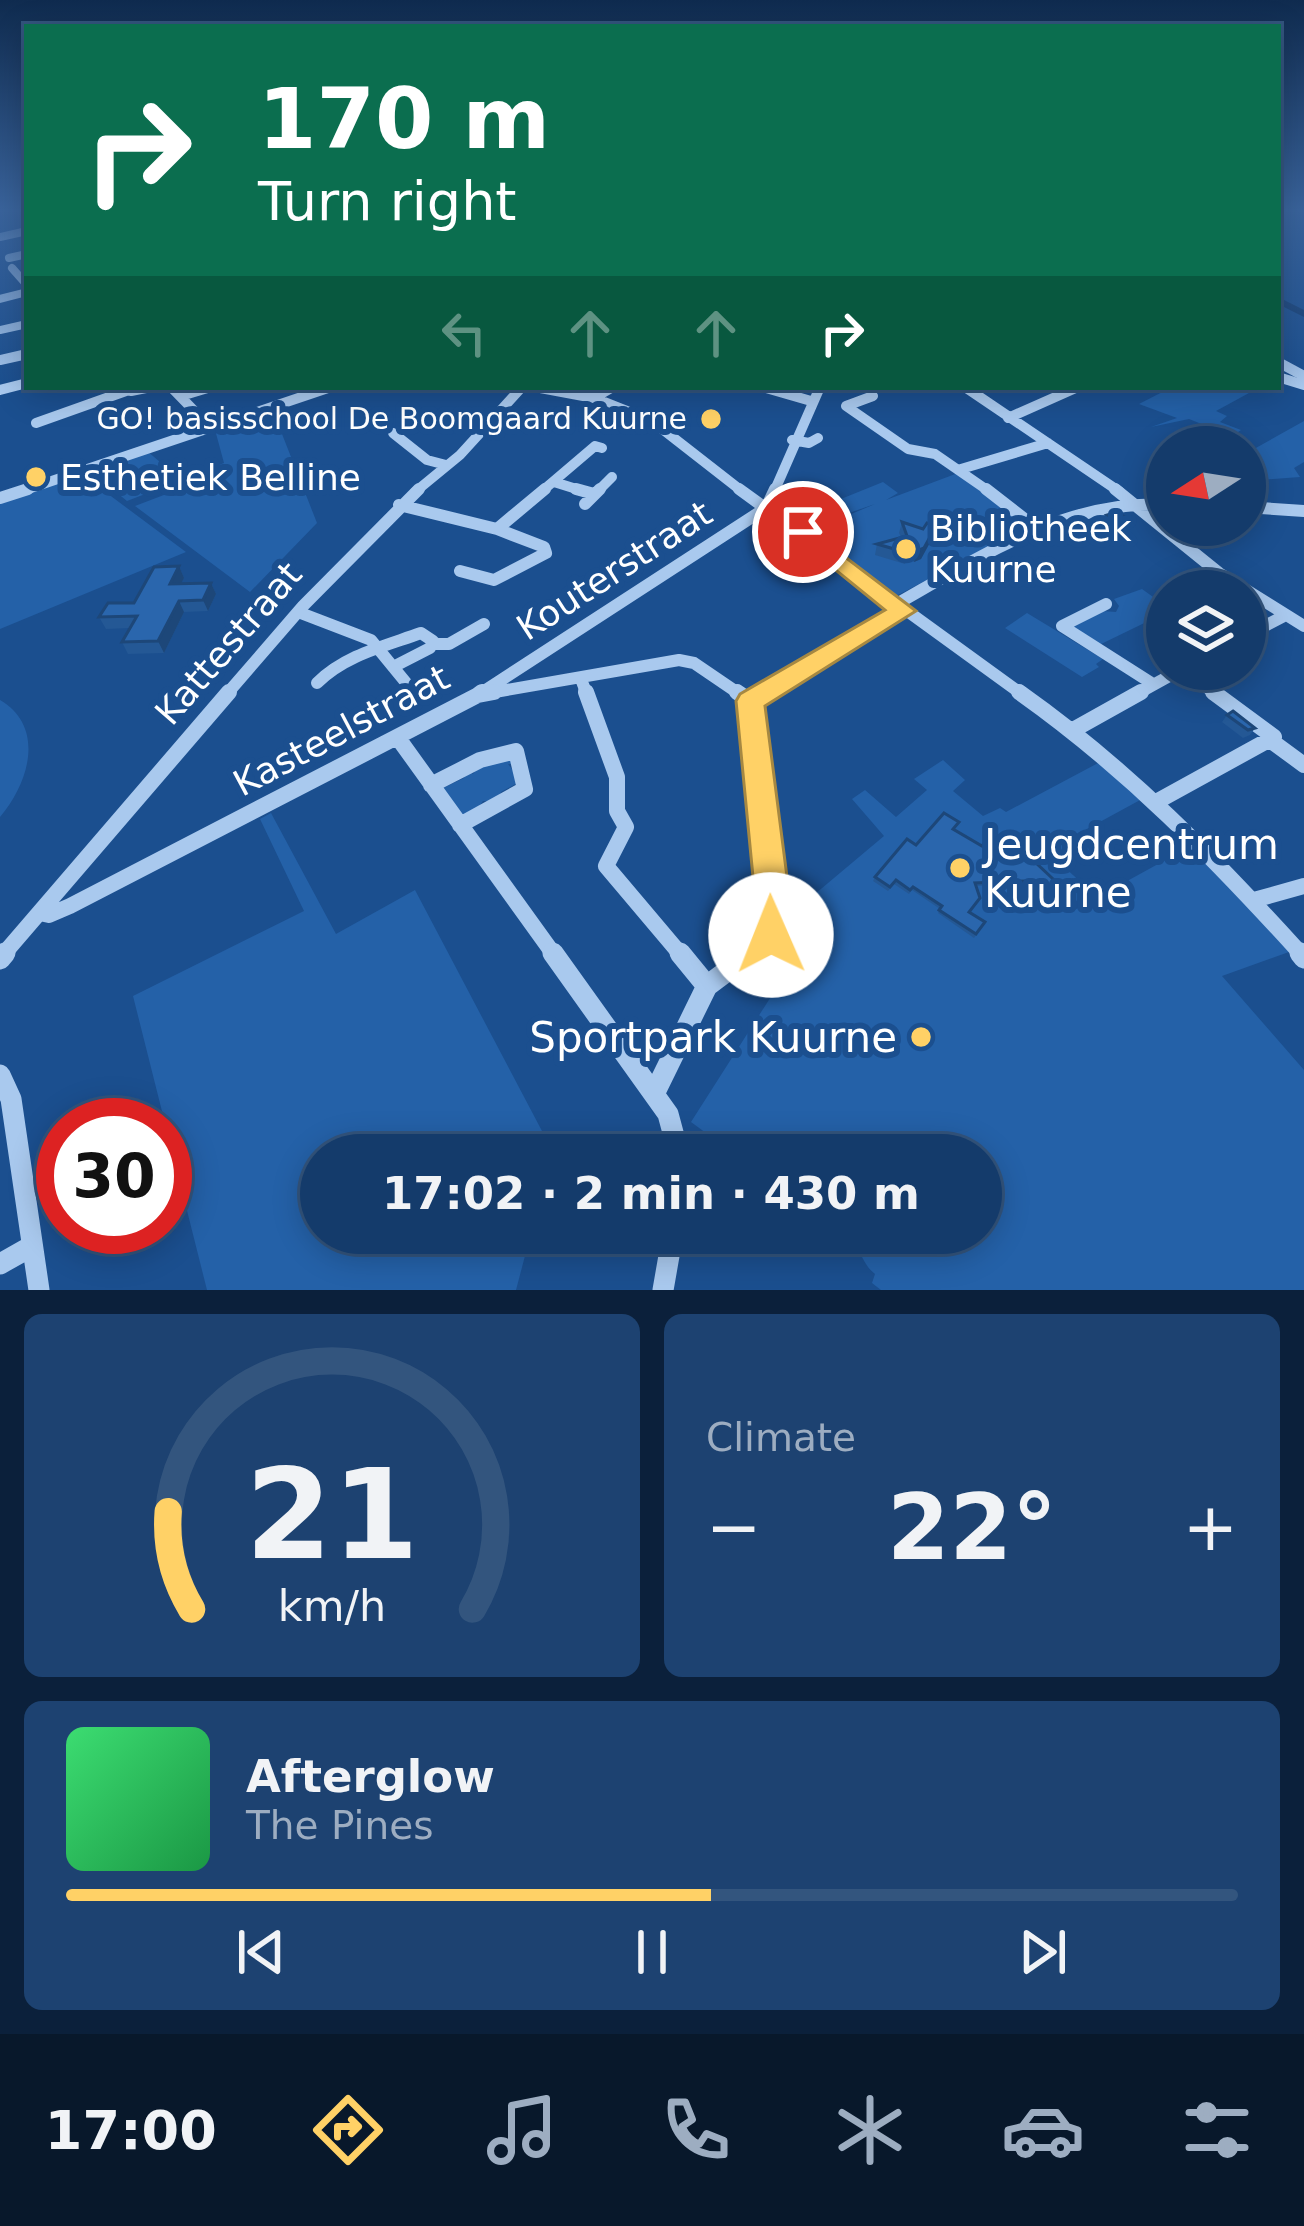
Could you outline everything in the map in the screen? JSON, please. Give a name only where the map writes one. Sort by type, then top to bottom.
[{"type":"street","points":[[36,423],[120,390]]},
{"type":"street","points":[[0,498],[321,390]]},
{"type":"street","name":"Kattestraat","points":[[0,959],[298,612],[399,505],[446,466],[519,390]]},
{"type":"street","points":[[551,390],[594,398],[652,421],[899,608],[1073,730],[1156,802],[1254,900],[1304,958]]},
{"type":"street","points":[[594,398],[608,390]]},
{"type":"street","points":[[773,390],[811,401]]},
{"type":"street","name":"Kouterstraat","points":[[478,695],[766,508],[792,440],[818,390]]},
{"type":"street","points":[[969,390],[1134,503],[1219,573],[1304,626]]},
{"type":"street","points":[[1008,418],[1071,390]]},
{"type":"street","points":[[176,392],[208,425]]},
{"type":"street","points":[[874,396],[846,406],[908,448],[935,454],[961,469],[1040,531]]},
{"type":"street","points":[[392,433],[428,460],[446,466]]},
{"type":"street","points":[[792,440],[809,443],[818,439]]},
{"type":"street","points":[[961,469],[1048,443]]},
{"type":"street","points":[[497,529],[595,446]]},
{"type":"street","points":[[554,482],[589,499],[612,477]]},
{"type":"street","name":"Kouterstraat","points":[[752,499],[776,490]]},
{"type":"street","points":[[654,1094],[707,986],[765,944],[775,922],[750,701],[1015,538],[1134,503],[1146,504]]},
{"type":"street","points":[[399,505],[497,529],[544,547],[546,553],[483,585],[460,572]]},
{"type":"street","points":[[1266,509],[1304,512]]},
{"type":"street","points":[[1106,604],[1062,626],[1146,679]]},
{"type":"street","points":[[298,612],[371,640],[412,689]]},
{"type":"street","points":[[1266,626],[1286,615]]},
{"type":"street","points":[[394,667],[484,624]]},
{"type":"street","points":[[317,683],[324,674],[421,633],[434,644]]},
{"type":"street","name":"Kasteelstraat","points":[[40,913],[49,915],[70,906],[478,695],[686,661],[750,701]]},
{"type":"street","points":[[581,679],[617,777],[617,811],[626,827],[605,859],[607,866],[707,986]]},
{"type":"street","points":[[1073,730],[1146,689]]},
{"type":"street","points":[[1156,802],[1274,737],[1210,690]]},
{"type":"street","points":[[398,737],[654,1094],[675,1134]]},
{"type":"street","points":[[1270,740],[1304,765]]},
{"type":"street","points":[[431,785],[480,760],[517,751],[525,789],[460,825]]},
{"type":"street","points":[[1254,900],[1304,886]]},
{"type":"street","points":[[0,1076],[11,1099],[39,1290]]},
{"type":"street","points":[[0,1264],[32,1246]]},
{"type":"street","points":[[663,1290],[670,1254]]},
{"type":"shaded area","points":[[1166,390],[1254,390],[1216,411],[1227,416],[1220,422],[1230,426],[1207,426],[1189,419],[1154,426],[1177,418],[1139,404]]},
{"type":"shaded area","points":[[260,411],[282,434],[317,523],[250,592],[135,506],[177,490],[181,493],[191,488],[189,477],[224,463],[214,426]]},
{"type":"shaded area","points":[[1304,421],[1304,462],[1294,468],[1300,477],[1266,479],[1266,442]]},
{"type":"shaded area","points":[[146,450],[175,475],[172,481],[179,481],[127,501],[89,470]]},
{"type":"shaded area","points":[[958,473],[1022,525],[1030,526],[898,595],[889,593],[811,531],[875,504],[846,514],[831,503],[883,482],[898,493],[886,500]]},
{"type":"shaded area","points":[[58,480],[70,489],[92,482],[186,552],[0,629],[0,500]]},
{"type":"shaded area","points":[[1142,589],[1146,592],[1146,622],[1097,646],[1070,624],[1102,611],[1116,612],[1119,606],[1114,599]]},
{"type":"shaded area","points":[[1027,613],[1103,659],[1096,664],[1099,667],[1082,677],[1005,628]]},
{"type":"shaded area","points":[[0,700],[23,725],[28,756],[19,788],[0,817]]},
{"type":"shaded area","points":[[505,754],[516,764],[508,764],[521,781],[501,792],[497,801],[483,801],[474,814],[462,817],[441,789],[464,778],[467,769],[473,774],[482,762]]},
{"type":"shaded area","name":"Sportpark Kuurne","points":[[943,760],[965,780],[953,791],[983,816],[1000,808],[1006,812],[1100,762],[1142,799],[1074,836],[1090,850],[1064,867],[1092,892],[1065,907],[1069,913],[1189,847],[1205,857],[1289,952],[1222,976],[1304,1070],[1304,1290],[881,1290],[872,1283],[875,1274],[860,1254],[1002,1254],[1002,1134],[707,1134],[691,1122],[802,948],[783,935],[784,920],[884,836],[852,799],[865,790],[896,817],[927,790],[914,779]]},
{"type":"shaded area","points":[[271,813],[336,934],[415,890],[544,1134],[300,1134],[300,1254],[525,1254],[516,1290],[207,1290],[192,1230],[192,1098],[159,1098],[133,996],[304,911],[260,819]]},
{"type":"building","points":[[1117,512],[1131,521],[1121,525],[1107,515]]},
{"type":"building","points":[[902,522],[923,529],[927,523],[936,526],[924,548],[917,551],[909,545],[908,553],[877,544],[907,536]]},
{"type":"building","points":[[179,566],[170,584],[211,583],[203,600],[179,601],[158,641],[122,642],[137,616],[99,617],[108,603],[134,603],[154,567]]},
{"type":"building","points":[[1233,711],[1255,728],[1248,730],[1227,715]]},
{"type":"building","name":"Jeugdcentrum Kuurne","points":[[944,813],[959,822],[953,829],[982,846],[987,840],[1013,851],[1019,847],[1070,895],[1058,903],[1025,881],[975,883],[980,898],[969,912],[985,922],[976,934],[913,887],[910,890],[896,880],[890,887],[875,877],[907,839],[916,845]]},
{"type":"waterway","points":[[1281,302],[1304,314]]},
{"type":"place","name":"GO! basisschool De Boomgaard Kuurne","points":[[711,419]]},
{"type":"place","name":"Esthetiek Belline","points":[[36,477]]},
{"type":"place","name":"Bibliotheek Kuurne","points":[[906,549]]},
{"type":"place","name":"Jeugdcentrum Kuurne","points":[[960,868]]},
{"type":"place","name":"Sportpark Kuurne","points":[[921,1037]]},
{"type":"route","points":[[771,935],[774,908],[750,701],[903,611],[803,532]]}]
